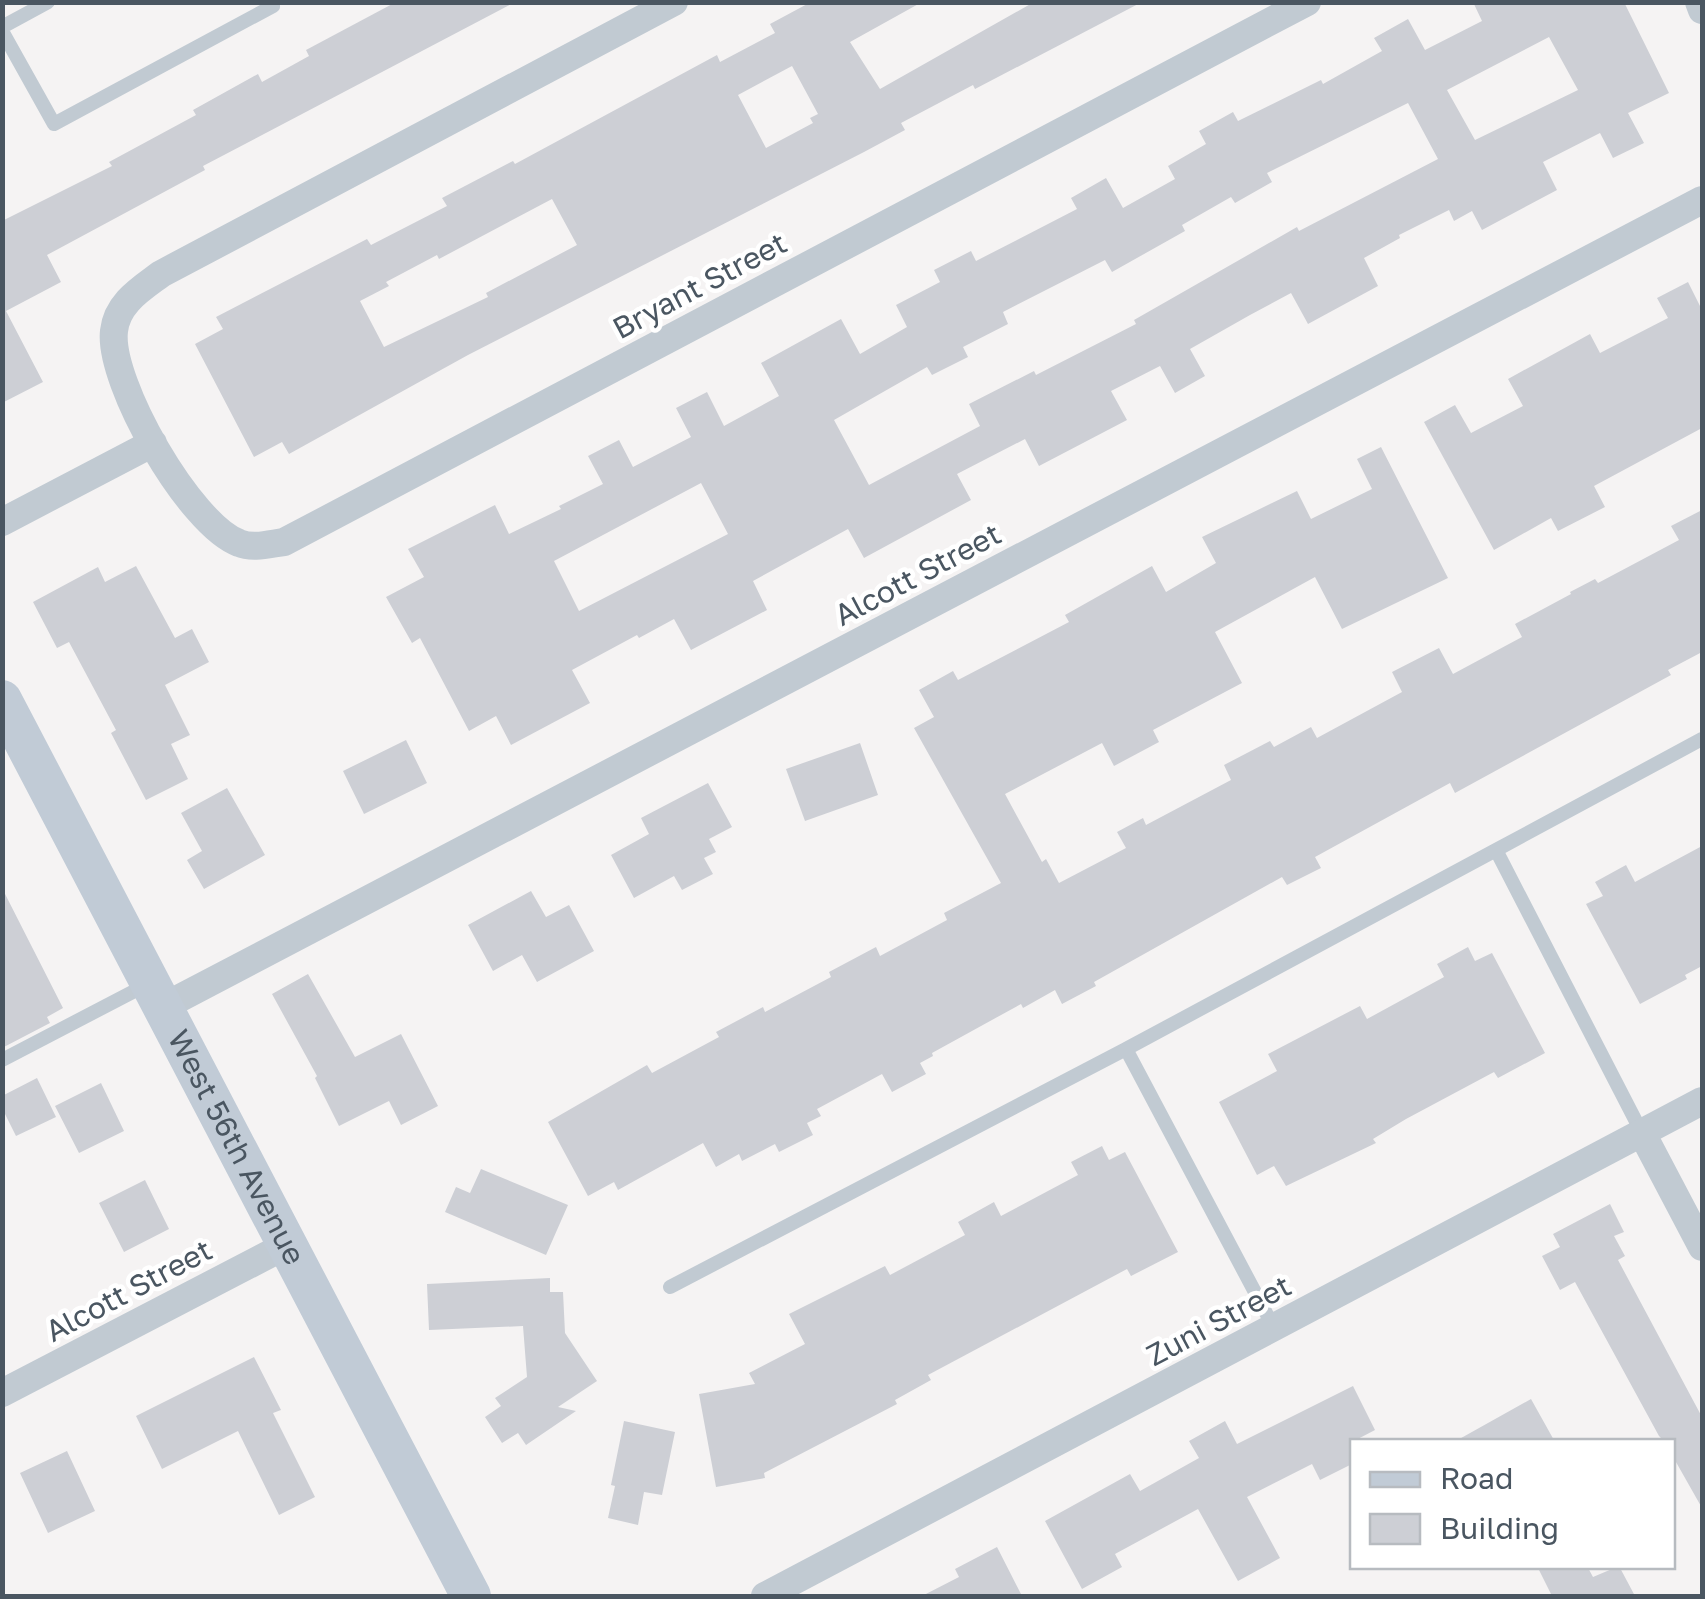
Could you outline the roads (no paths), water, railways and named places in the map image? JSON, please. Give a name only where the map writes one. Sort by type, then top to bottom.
[{"type":"street","points":[[2,522],[153,443],[133,402],[114,347],[116,318],[130,297],[161,274],[674,2]]},
{"type":"street","name":"Bryant Street","points":[[153,443],[193,507],[211,527],[251,546],[284,542],[1306,2]]},
{"type":"street","points":[[1698,2],[1702,10]]},
{"type":"street","name":"Alcott Street","points":[[157,995],[1702,200]]},
{"type":"street","name":"West 56th Avenue","points":[[2,700],[471,1596]]},
{"type":"street","name":"Zuni Street","points":[[765,1596],[1702,1101]]},
{"type":"street","points":[[1642,1133],[1702,1247]]},
{"type":"street","name":"Alcott Street","points":[[2,1393],[285,1246]]},
{"type":"lane","points":[[48,2],[2,29],[54,124],[274,6],[272,2]]},
{"type":"lane","points":[[670,1287],[1702,739]]},
{"type":"lane","points":[[1496,850],[1642,1133]]},
{"type":"lane","points":[[2,1060],[157,995]]},
{"type":"lane","points":[[1126,1048],[1274,1328]]}]
